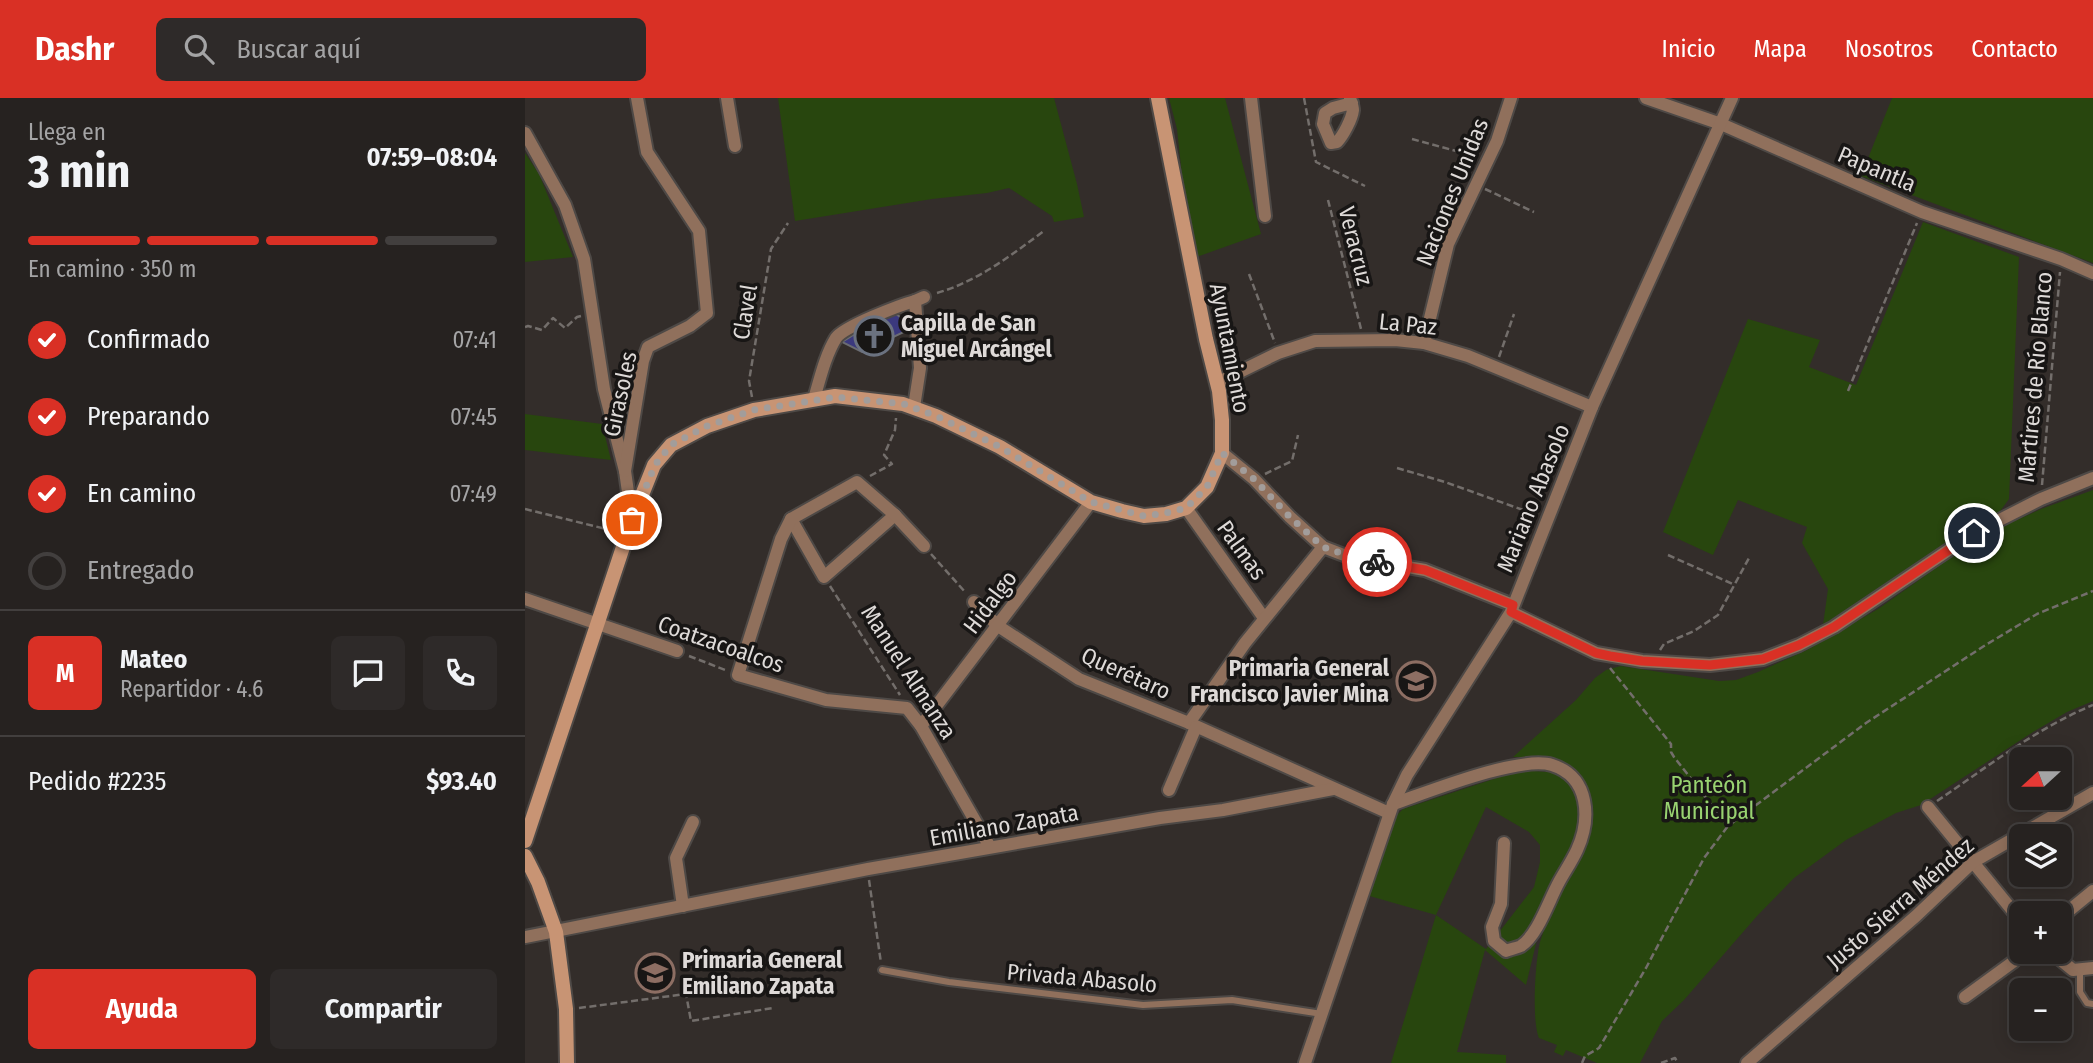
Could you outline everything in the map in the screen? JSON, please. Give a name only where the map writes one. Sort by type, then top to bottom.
[{"type":"street","name":"Girasoles","points":[[625,471],[643,361],[648,347],[699,321],[707,313],[699,231],[647,152],[637,98]]},
{"type":"street","points":[[727,98],[735,146]]},
{"type":"street","name":"Ayuntamiento","points":[[1158,98],[1217,383],[1222,420],[1222,453],[1207,487],[1186,508]]},
{"type":"street","points":[[1251,98],[1265,216]]},
{"type":"street","name":"Naciones Unidas","points":[[1424,343],[1448,244],[1497,141],[1511,98]]},
{"type":"street","name":"Papantla","points":[[1646,98],[1721,124],[1922,212],[2061,259],[2093,273]]},
{"type":"street","name":"Mariano Abasolo","points":[[1305,1063],[1391,808],[1407,775],[1512,608],[1592,407],[1732,98]]},
{"type":"street","points":[[525,133],[565,205],[584,259],[604,389],[625,471],[632,520]]},
{"type":"street","points":[[814,400],[825,362],[837,335],[891,308],[919,299],[921,368],[909,406]]},
{"type":"street","name":"La Paz","points":[[1217,383],[1278,353],[1315,341],[1395,340],[1424,343],[1496,366],[1592,407]]},
{"type":"street","points":[[525,841],[632,520],[655,465],[671,445],[707,426],[754,410],[835,397],[909,406],[1000,447],[1091,502],[1144,516],[1186,508]]},
{"type":"street","points":[[1222,453],[1254,479],[1323,547],[1349,556],[1425,570],[1512,608],[1604,655],[1642,661],[1710,665],[1763,659],[1799,645],[1834,627],[1974,533],[2041,499],[2093,478]]},
{"type":"street","points":[[738,675],[781,539],[792,519],[857,482],[895,515],[924,546]]},
{"type":"street","name":"Hidalgo","points":[[921,726],[1091,502]]},
{"type":"street","name":"Palmas","points":[[1186,508],[1264,618]]},
{"type":"street","points":[[792,519],[824,577],[895,515]]},
{"type":"street","points":[[1169,790],[1193,725],[1264,618],[1323,547]]},
{"type":"street","name":"Coatzacoalcos","points":[[525,599],[677,651]]},
{"type":"street","name":"Querétaro","points":[[974,603],[998,626],[1079,679],[1193,725],[1333,789],[1391,808]]},
{"type":"street","name":"Coatzacoalcos","points":[[738,675],[826,700],[907,708]]},
{"type":"street","name":"Manuel Almanza","points":[[907,708],[921,726],[990,847]]},
{"type":"street","points":[[1391,808],[1510,766],[1531,763],[1551,765],[1567,773],[1581,788],[1587,813],[1578,849],[1534,932],[1521,946],[1506,951],[1494,941],[1492,927],[1501,904],[1504,843]]},
{"type":"street","name":"Emiliano Zapata","points":[[525,937],[868,869],[1333,789]]},
{"type":"street","name":"Justo Sierra Méndez","points":[[1747,1063],[1916,916],[1973,862],[2093,793]]},
{"type":"street","points":[[1929,807],[2009,906]]},
{"type":"street","points":[[683,906],[676,858],[693,822]]},
{"type":"street","points":[[525,856],[538,882],[556,932],[566,1009],[567,1063]]},
{"type":"street","points":[[2072,908],[2093,891]]},
{"type":"street","points":[[1965,997],[2011,964]]},
{"type":"lane","points":[[2082,969],[2080,992],[2087,1003],[2093,1004]]},
{"type":"lane","name":"Privada Abasolo","points":[[882,970],[949,982],[1143,1005],[1232,1000],[1322,1014]]},
{"type":"path","points":[[1304,98],[1316,162],[1365,186]]},
{"type":"path","points":[[1412,139],[1488,160]]},
{"type":"path","points":[[1476,185],[1534,212]]},
{"type":"path","name":"Veracruz","points":[[1328,200],[1364,341]]},
{"type":"path","points":[[1848,391],[1922,212]]},
{"type":"path","name":"Clavel","points":[[754,410],[750,381],[771,249],[787,223]]},
{"type":"path","points":[[919,299],[958,287],[996,267],[1044,231]]},
{"type":"path","name":"Mártires de Río Blanco","points":[[2041,499],[2061,259]]},
{"type":"path","points":[[1249,274],[1278,353]]},
{"type":"path","points":[[525,327],[542,330],[553,318],[565,328],[577,317],[593,314]]},
{"type":"path","points":[[1496,366],[1514,314]]},
{"type":"path","points":[[857,482],[892,464],[884,454],[895,430],[896,418],[909,406]]},
{"type":"path","points":[[1254,479],[1291,461],[1298,435]]},
{"type":"path","points":[[1397,468],[1546,518]]},
{"type":"path","points":[[525,509],[628,534]]},
{"type":"path","points":[[924,546],[974,603]]},
{"type":"path","points":[[1668,555],[1735,585]]},
{"type":"path","points":[[1642,661],[1659,652],[1664,644],[1694,631],[1718,615],[1749,558]]},
{"type":"path","name":"Manuel Almanza","points":[[824,577],[907,708]]},
{"type":"path","points":[[1582,1063],[1585,1056],[1599,1048],[1646,968],[1704,858],[1728,826],[1866,723],[1984,646],[2037,614],[2093,591]]},
{"type":"path","name":"Coatzacoalcos","points":[[677,651],[738,675]]},
{"type":"path","points":[[1604,655],[1604,661],[1671,744],[1674,757],[1728,826]]},
{"type":"path","points":[[1929,807],[2024,742],[2079,710],[2093,705]]},
{"type":"path","points":[[868,869],[882,970]]},
{"type":"path","points":[[566,1009],[686,994],[691,1020],[773,1008]]},
{"type":"path","points":[[1661,1063],[1675,1058],[1678,1063]]},
{"type":"green space","points":[[778,98],[1054,98],[1084,217],[1054,222],[1052,216],[1009,188],[795,221]]},
{"type":"green space","points":[[1169,98],[1225,98],[1261,234],[1191,259],[1177,129]]},
{"type":"green space","points":[[1892,98],[2093,98],[2093,263],[1861,176]]},
{"type":"green space","points":[[525,153],[539,174],[573,257],[525,262]]},
{"type":"green space","points":[[1923,222],[2019,257],[2009,499],[1998,514],[1823,625],[1828,589],[1802,543],[1807,527],[1738,500],[1713,555],[1663,532],[1748,319],[1820,340],[1809,367],[1856,385]]},
{"type":"green space","points":[[525,414],[602,424],[611,460],[525,450]]},
{"type":"green space","name":"Panteón Municipal","points":[[2093,490],[2093,701],[2067,712],[2033,732],[1921,805],[1896,813],[1846,840],[1794,878],[1662,1021],[1640,1063],[1597,1063],[1566,1050],[1563,1056],[1554,1052],[1557,1045],[1539,1038],[1535,1020],[1536,972],[1540,944],[1549,917],[1584,850],[1593,822],[1593,809],[1582,784],[1568,766],[1553,759],[1513,757],[1606,670],[1621,666],[1719,681],[1736,680],[1758,672],[1807,650],[1878,609],[1980,537],[2041,509]]},
{"type":"green space","points":[[1521,770],[1549,772],[1566,777],[1578,791],[1581,833],[1541,923],[1526,985],[1485,950],[1457,1052],[1506,1055],[1506,1063],[1391,1063],[1436,915],[1366,895],[1391,821],[1403,809]],"holes":[[[1486,807],[1529,832],[1540,845],[1540,862],[1534,887],[1486,949],[1436,915]]]},
{"type":"building","name":"Capilla de San Miguel Arcángel","points":[[892,311],[904,320],[908,330],[862,352],[842,342]]},
{"type":"way so far","points":[[632,520],[655,465],[671,445],[707,426],[754,410],[835,397],[904,404],[936,416],[1000,447],[1091,502],[1144,516],[1186,508],[1207,487],[1222,453],[1254,479],[1323,547],[1377,562]]},
{"type":"place","name":"Capilla de San Miguel Arcángel","points":[[874,336]]},
{"type":"place","name":"Primaria General Francisco Javier Mina","points":[[1416,681]]},
{"type":"place","name":"Primaria General Emiliano Zapata","points":[[655,973]]},
{"type":"route","points":[[1377,562],[1425,570],[1513,605],[1511,612],[1596,653],[1642,661],[1710,665],[1763,659],[1799,645],[1834,627],[1974,533]]}]
